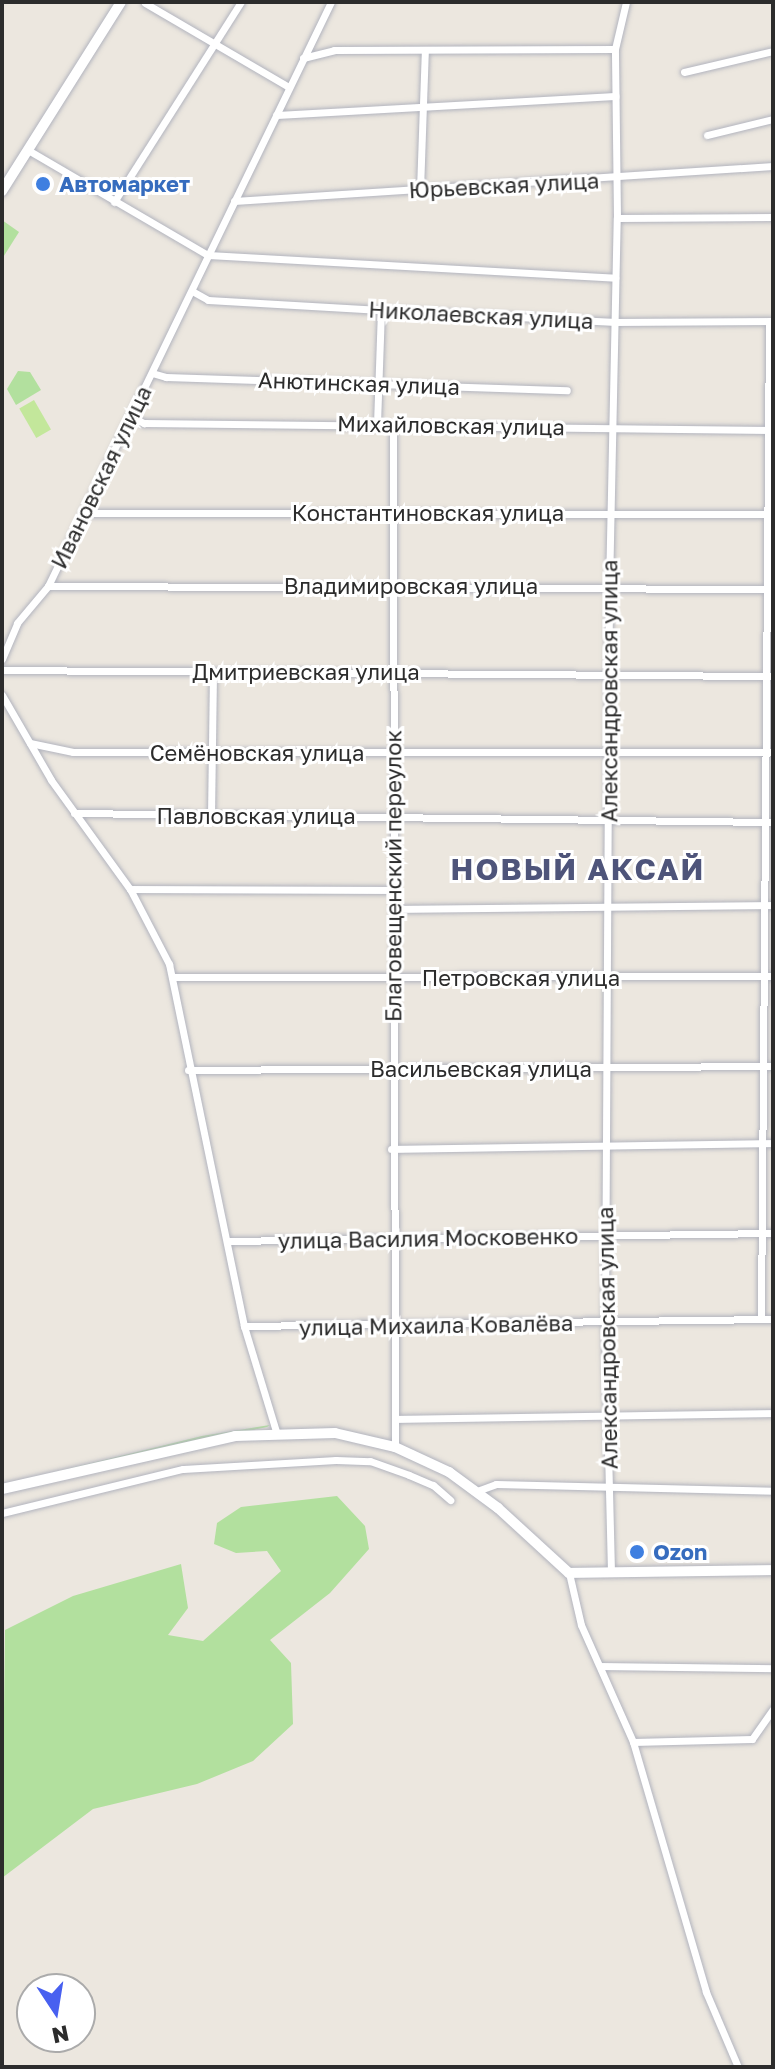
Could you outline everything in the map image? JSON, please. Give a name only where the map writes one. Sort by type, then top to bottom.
[{"type":"street","points":[[2,191],[121,2]]},
{"type":"street","points":[[114,202],[241,2]]},
{"type":"street","name":"Ивановская улица","points":[[2,659],[17,623],[48,586],[331,2]]},
{"type":"street","name":"Александровская улица","points":[[611,1572],[605,1323],[609,588],[616,322],[615,49],[623,2]]},
{"type":"street","points":[[145,3],[289,87]]},
{"type":"street","points":[[302,59],[334,50],[615,49]]},
{"type":"street","points":[[420,190],[425,50]]},
{"type":"street","points":[[684,72],[773,51]]},
{"type":"street","points":[[276,115],[615,96]]},
{"type":"street","points":[[707,135],[773,119]]},
{"type":"street","points":[[28,150],[208,255],[615,278]]},
{"type":"street","name":"Юрьевская улица","points":[[234,201],[773,166]]},
{"type":"street","points":[[617,218],[773,217]]},
{"type":"street","name":"Николаевская улица","points":[[192,291],[208,300],[381,310],[616,322],[771,321]]},
{"type":"street","points":[[377,424],[381,310]]},
{"type":"street","points":[[761,1319],[763,1143],[769,1066],[771,321]]},
{"type":"street","name":"Анютинская улица","points":[[152,373],[166,377],[567,390]]},
{"type":"street","name":"Михайловская улица","points":[[130,416],[144,423],[771,430]]},
{"type":"street","name":"Благовещенский переулок","points":[[393,425],[395,586],[391,1149],[395,1447]]},
{"type":"street","name":"Константиновская улица","points":[[83,513],[771,514]]},
{"type":"street","name":"Владимировская улица","points":[[48,586],[770,589]]},
{"type":"street","name":"Дмитриевская улица","points":[[2,670],[770,676]]},
{"type":"street","points":[[211,816],[213,672]]},
{"type":"street","points":[[2,695],[74,813],[130,889],[173,977],[188,1070],[212,1152],[244,1326],[276,1431]]},
{"type":"street","name":"Семёновская улица","points":[[30,743],[73,752],[770,752]]},
{"type":"street","name":"Павловская улица","points":[[74,813],[770,822]]},
{"type":"street","points":[[130,889],[393,890]]},
{"type":"street","points":[[393,909],[769,905]]},
{"type":"street","name":"Петровская улица","points":[[173,977],[769,976]]},
{"type":"street","name":"Васильевская улица","points":[[188,1070],[769,1066]]},
{"type":"street","points":[[391,1149],[773,1143]]},
{"type":"street","name":"улица Василия Московенко","points":[[227,1241],[394,1242],[606,1234],[773,1233]]},
{"type":"street","name":"улица Михаила Ковалёва","points":[[244,1326],[394,1327],[773,1319]]},
{"type":"street","points":[[395,1419],[773,1413]]},
{"type":"street","points":[[2,1489],[276,1431],[335,1433],[395,1447],[477,1491],[569,1573],[581,1625],[602,1666],[633,1742],[706,1992],[738,2067]]},
{"type":"street","points":[[2,1513],[183,1469],[336,1460],[370,1461],[396,1470],[433,1485],[450,1500]]},
{"type":"street","points":[[477,1491],[496,1484],[609,1484],[773,1491]]},
{"type":"street","points":[[569,1573],[773,1570]]},
{"type":"street","points":[[602,1666],[773,1668]]},
{"type":"street","points":[[633,1742],[752,1739],[773,1709]]},
{"type":"green space","points":[[2,220],[19,232],[2,259]]},
{"type":"green space","points":[[18,371],[30,372],[41,390],[16,405],[7,389]]},
{"type":"green space","points":[[34,400],[51,429],[36,438],[19,408]]},
{"type":"green space","points":[[270,1425],[267,1427],[2,1485],[202,1436]]},
{"type":"green space","points":[[337,1496],[365,1526],[369,1549],[330,1593],[270,1640],[291,1663],[293,1724],[253,1761],[197,1784],[93,1809],[2,1878],[5,1630],[73,1596],[181,1564],[188,1608],[168,1635],[203,1641],[281,1571],[267,1551],[236,1553],[214,1544],[217,1523],[241,1507]]},
{"type":"place","name":"Автомаркет","points":[[43,184]]},
{"type":"place","name":"Ozon","points":[[637,1552]]},
{"type":"district","name":"НОВЫЙ АКСАЙ","points":[[578,869]]}]
